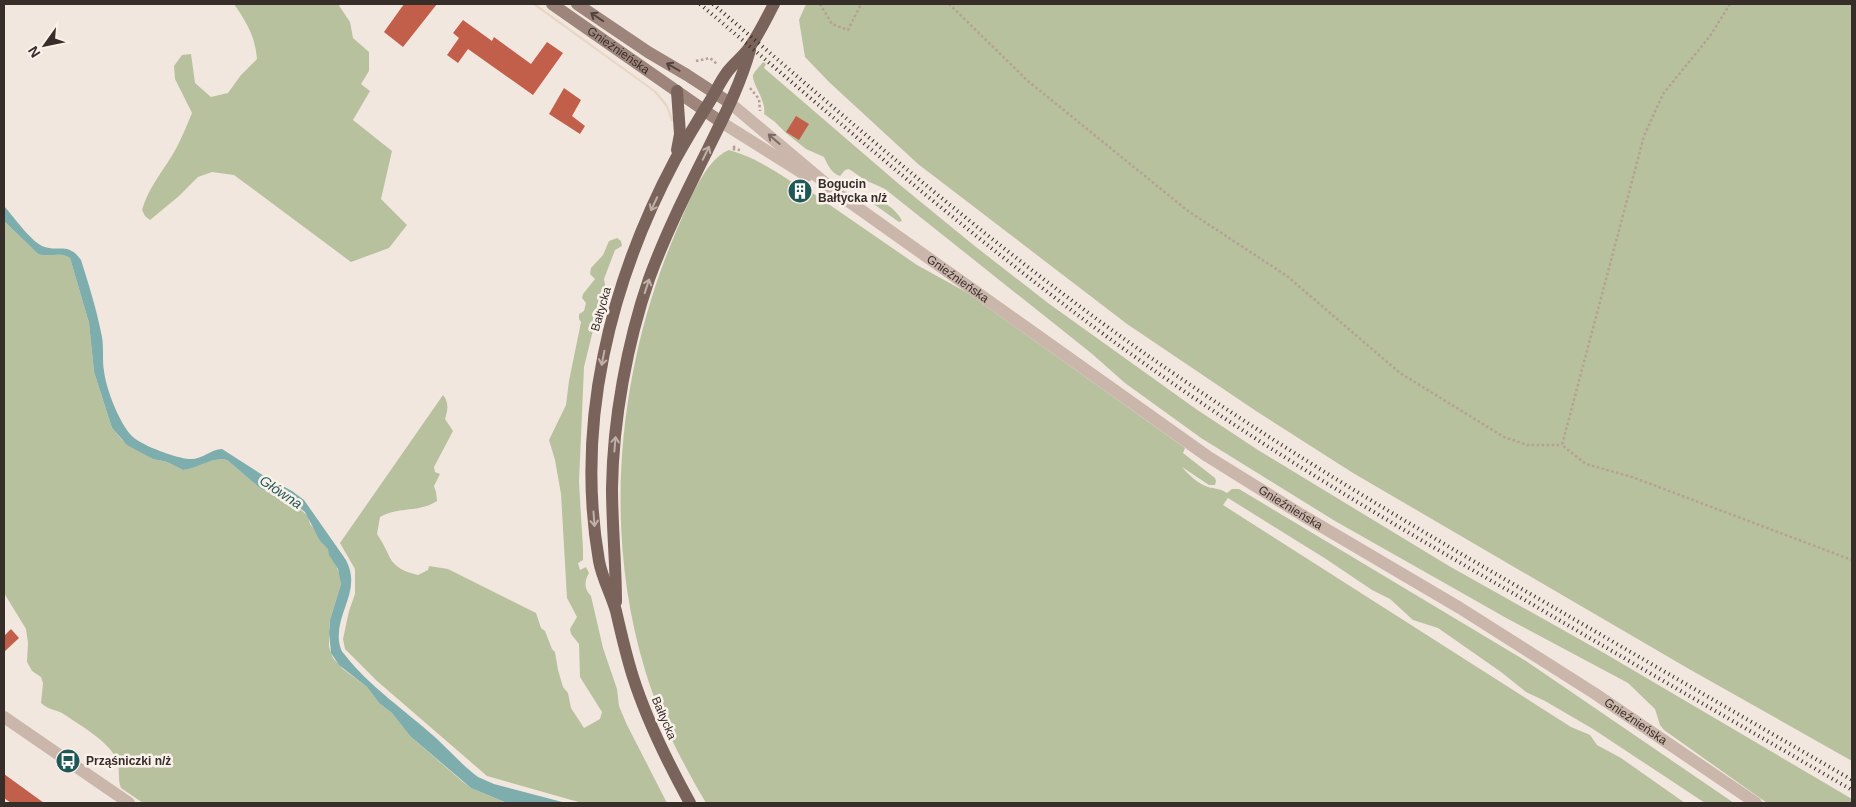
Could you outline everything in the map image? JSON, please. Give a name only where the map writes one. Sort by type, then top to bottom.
[{"type":"main road","name":"Gnieźnieńska","points":[[552,4],[721,122]]},
{"type":"main road","name":"Gnieźnieńska","points":[[577,4],[648,52],[730,103]]},
{"type":"main road","name":"Bałtycka","points":[[690,803],[667,760],[642,703],[615,609],[599,564],[595,532],[592,467],[596,407],[606,345],[619,294],[641,234],[675,160],[728,72],[750,47],[774,4]]},
{"type":"main road","name":"Bałtycka","points":[[615,609],[616,564],[612,486],[615,442],[627,362],[637,318],[661,249],[740,81],[750,47]]},
{"type":"main road","points":[[675,160],[680,134],[676,91]]},
{"type":"street","name":"Gnieźnieńska","points":[[730,103],[838,193],[1207,456],[1468,613],[1602,698],[1756,803]]},
{"type":"street","name":"Gnieźnieńska","points":[[721,122],[838,193]]},
{"type":"street","points":[[4,717],[130,803]]},
{"type":"path","points":[[820,4],[832,24],[848,30],[861,4]]},
{"type":"path","points":[[949,4],[1028,82],[1188,211],[1287,276],[1400,373],[1504,437],[1528,445],[1562,446],[1586,464],[1641,480],[1852,560]]},
{"type":"path","points":[[1562,446],[1644,136],[1663,94],[1710,36],[1730,4]]},
{"type":"path","points":[[696,61],[710,58]]},
{"type":"path","points":[[752,90],[759,99],[761,110]]},
{"type":"green space","points":[[234,4],[338,4],[350,22],[353,38],[369,52],[369,71],[361,84],[370,91],[353,120],[392,151],[381,199],[407,225],[389,248],[351,262],[234,175],[212,172],[198,177],[150,220],[145,216],[142,210],[147,196],[175,150],[192,113],[175,79],[174,66],[182,55],[191,54],[195,83],[211,97],[228,93],[241,75],[257,59],[250,30]]},
{"type":"green space","points":[[806,4],[1852,4],[1852,761],[1689,669],[1353,473],[1256,411],[1127,324],[918,164],[829,82],[805,57],[799,20]]},
{"type":"green space","points":[[763,62],[766,64],[764,68],[900,185],[976,247],[1048,303],[1196,409],[1258,450],[1449,566],[1604,653],[1852,799],[1852,803],[1767,803],[1664,730],[1660,725],[1655,709],[1628,683],[1508,619],[1335,521],[1201,438],[1125,383],[1091,353],[885,189],[865,180],[849,169],[845,170],[840,176],[837,175],[830,168],[824,157],[806,149],[786,133],[764,114],[763,104],[753,78],[754,73]]},
{"type":"green space","points":[[729,150],[760,163],[809,194],[811,192],[917,265],[966,292],[1185,448],[1183,453],[1215,478],[1216,481],[1215,485],[1209,485],[1182,467],[1201,484],[1227,493],[1232,489],[1239,489],[1526,661],[1734,803],[1705,803],[1593,729],[1526,692],[1438,628],[1413,620],[1390,599],[1372,590],[1228,498],[1223,505],[1571,727],[1590,735],[1597,745],[1621,758],[1685,803],[706,803],[679,755],[657,705],[645,670],[632,616],[624,561],[621,505],[622,449],[629,394],[640,339],[656,286],[675,234],[696,187],[711,164],[720,155]]},
{"type":"green space","points":[[867,195],[887,205],[896,212],[902,221],[899,222],[868,200]]},
{"type":"green space","points":[[4,221],[38,254],[62,255],[70,258],[89,323],[94,372],[112,428],[122,440],[153,459],[167,462],[183,470],[210,461],[227,460],[261,489],[287,498],[308,516],[310,524],[318,534],[320,541],[329,549],[340,575],[341,584],[329,628],[329,647],[333,658],[343,669],[367,687],[379,703],[392,713],[410,736],[463,782],[471,788],[507,803],[143,803],[121,788],[116,758],[106,745],[62,713],[41,703],[43,683],[41,677],[32,671],[27,662],[28,643],[26,629],[4,593]]},
{"type":"green space","points":[[617,238],[621,241],[622,246],[615,250],[604,279],[606,290],[596,318],[584,367],[579,482],[583,560],[578,563],[580,570],[586,567],[589,573],[586,579],[586,588],[591,596],[603,648],[617,689],[619,706],[667,803],[582,803],[487,776],[377,681],[345,649],[343,639],[355,594],[355,569],[340,543],[443,395],[447,406],[445,419],[453,431],[434,467],[435,472],[440,474],[434,486],[437,501],[423,507],[380,517],[377,534],[395,565],[408,572],[418,575],[428,570],[429,566],[448,569],[536,613],[541,628],[545,631],[555,652],[558,670],[563,687],[568,693],[571,708],[584,728],[600,719],[602,712],[580,677],[579,644],[571,634],[570,629],[577,617],[567,598],[561,494],[555,460],[549,440],[566,405],[581,322],[579,314],[584,311],[586,303],[582,298],[595,279],[590,274],[591,268],[603,255],[609,241]]},
{"type":"shaded area","points":[[532,4],[536,4],[656,91],[667,104],[674,121],[671,121],[666,107],[654,92]]},
{"type":"water","name":"Główna","points":[[4,206],[37,243],[48,248],[67,249],[76,254],[81,260],[93,298],[103,341],[105,379],[114,406],[123,424],[133,437],[160,451],[189,459],[198,458],[222,449],[304,500],[346,560],[350,571],[350,591],[341,620],[339,641],[343,652],[355,667],[478,777],[494,784],[566,803],[507,803],[471,788],[410,736],[392,713],[379,703],[367,687],[339,665],[331,653],[329,633],[330,620],[341,584],[338,569],[329,555],[328,549],[320,541],[305,512],[287,498],[261,489],[227,460],[211,461],[183,470],[167,462],[153,459],[127,445],[112,428],[94,372],[89,323],[70,258],[62,255],[38,254],[4,221]]},
{"type":"building","points":[[404,4],[437,4],[403,47],[384,32]]},
{"type":"building","points":[[463,20],[492,41],[494,37],[531,64],[547,42],[563,53],[533,95],[468,49],[458,63],[447,55],[459,38],[453,33]]},
{"type":"building","points":[[564,88],[581,100],[572,116],[585,126],[580,134],[549,114]]},
{"type":"building","points":[[796,116],[809,124],[799,140],[786,132]]},
{"type":"building","points":[[11,629],[19,638],[4,652],[4,636]]},
{"type":"building","points":[[4,774],[44,803],[11,803],[4,798]]},
{"type":"railway","points":[[700,4],[986,244],[1104,335],[1165,378],[1254,438],[1391,522],[1852,790]]},
{"type":"railway","points":[[713,4],[881,148],[1053,287],[1218,404],[1310,463],[1498,576],[1852,780]]},
{"type":"place","name":"Bogucin Bałtycka n/ż","points":[[800,191]]},
{"type":"place","name":"Prząśniczki n/ż","points":[[68,761]]}]
